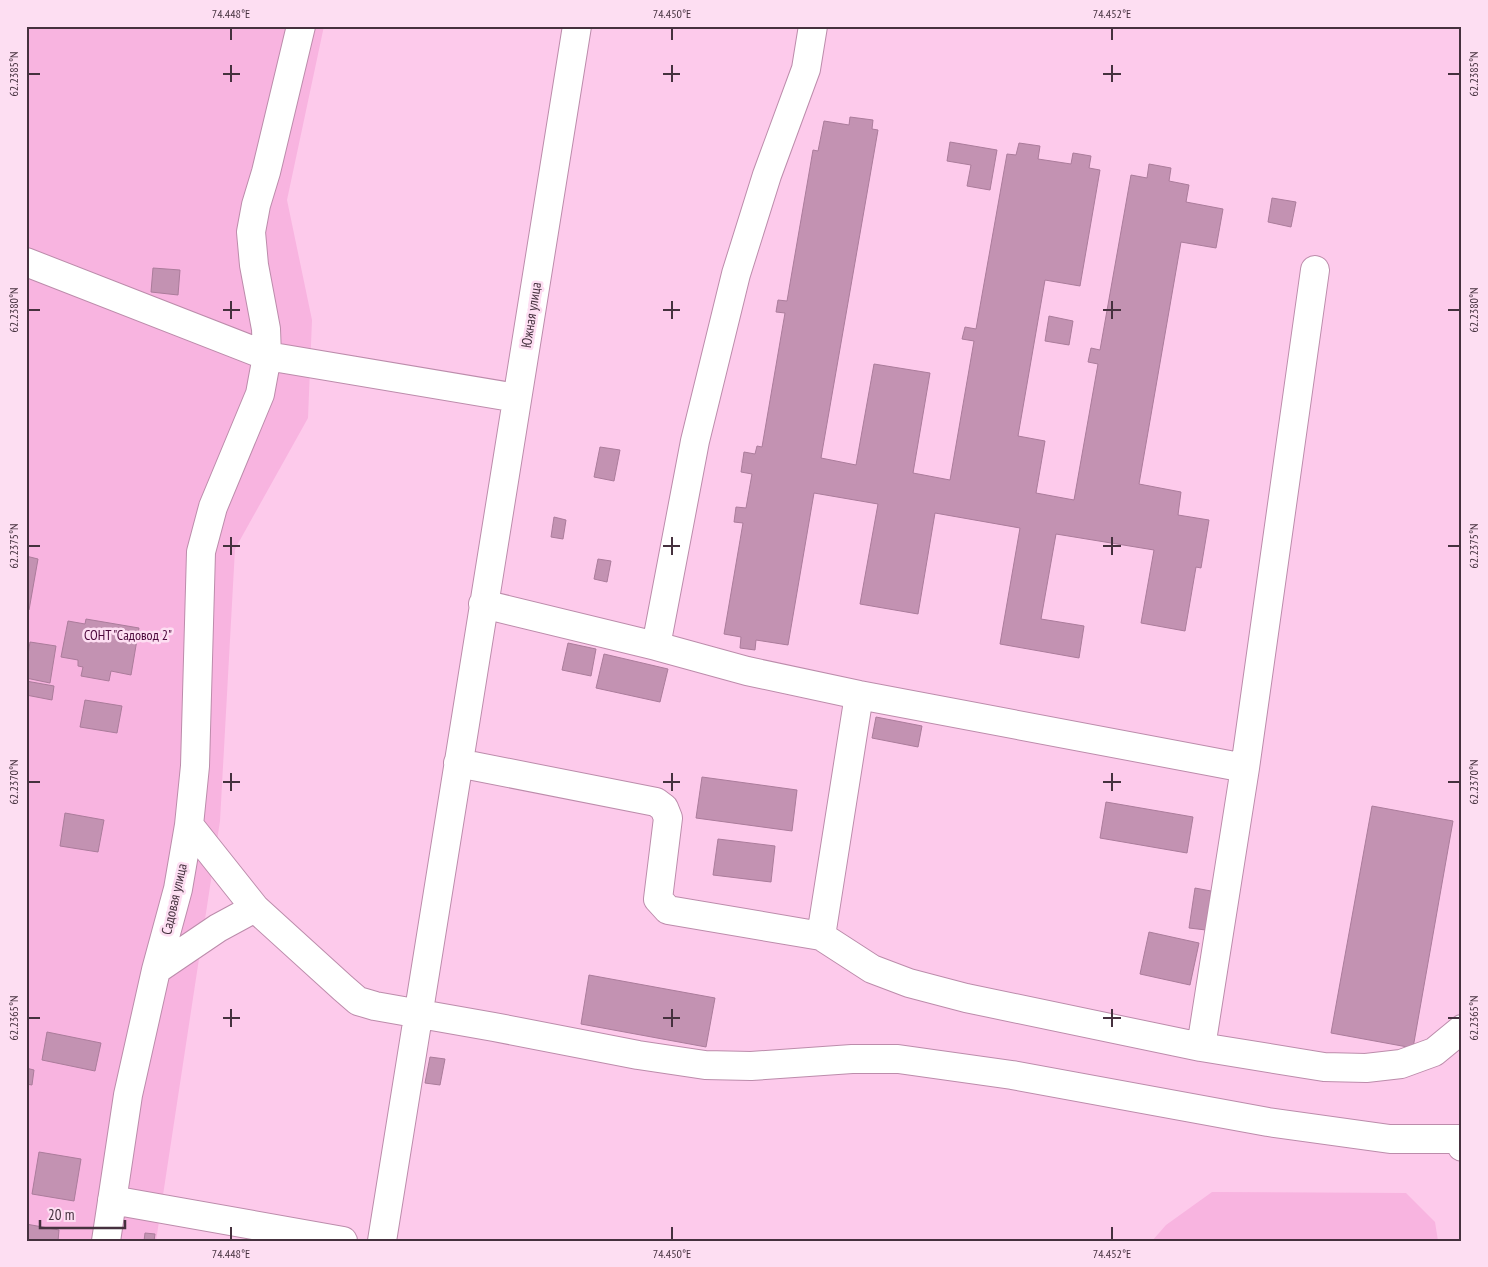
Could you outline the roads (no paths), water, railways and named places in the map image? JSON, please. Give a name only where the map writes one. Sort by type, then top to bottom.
[{"type":"street","name":"Садовая улица","points":[[106,1241],[128,1095],[156,970],[178,889],[189,825],[194,766],[201,552],[214,507],[260,394],[267,356],[266,329],[254,265],[251,232],[256,205],[266,172],[301,26]]},
{"type":"street","name":"Южная улица","points":[[382,1241],[577,26]]},
{"type":"street","points":[[656,646],[695,440],[733,283],[768,175],[806,69],[813,26]]},
{"type":"street","points":[[26,262],[267,356],[517,398]]},
{"type":"street","points":[[1201,1047],[1245,768],[1315,270]]},
{"type":"street","points":[[483,604],[656,646],[747,671],[859,695],[1245,768]]},
{"type":"street","points":[[821,936],[859,695]]},
{"type":"street","points":[[458,763],[656,802],[664,808],[668,818],[658,899],[668,910],[821,936],[872,969],[909,983],[966,998],[1201,1047],[1324,1067],[1366,1068],[1401,1064],[1434,1052],[1462,1029]]},
{"type":"street","points":[[189,825],[255,908],[358,1001],[375,1006],[638,1055],[705,1064],[751,1066],[852,1059],[898,1059],[1012,1075],[1268,1122],[1390,1139],[1461,1139],[1462,1147]]},
{"type":"street","points":[[156,970],[218,928],[255,908]]},
{"type":"street","points":[[112,1200],[343,1241]]},
{"type":"park label","name":"СОНТ \"Садовод 2\"","points":[[128,635]]}]
